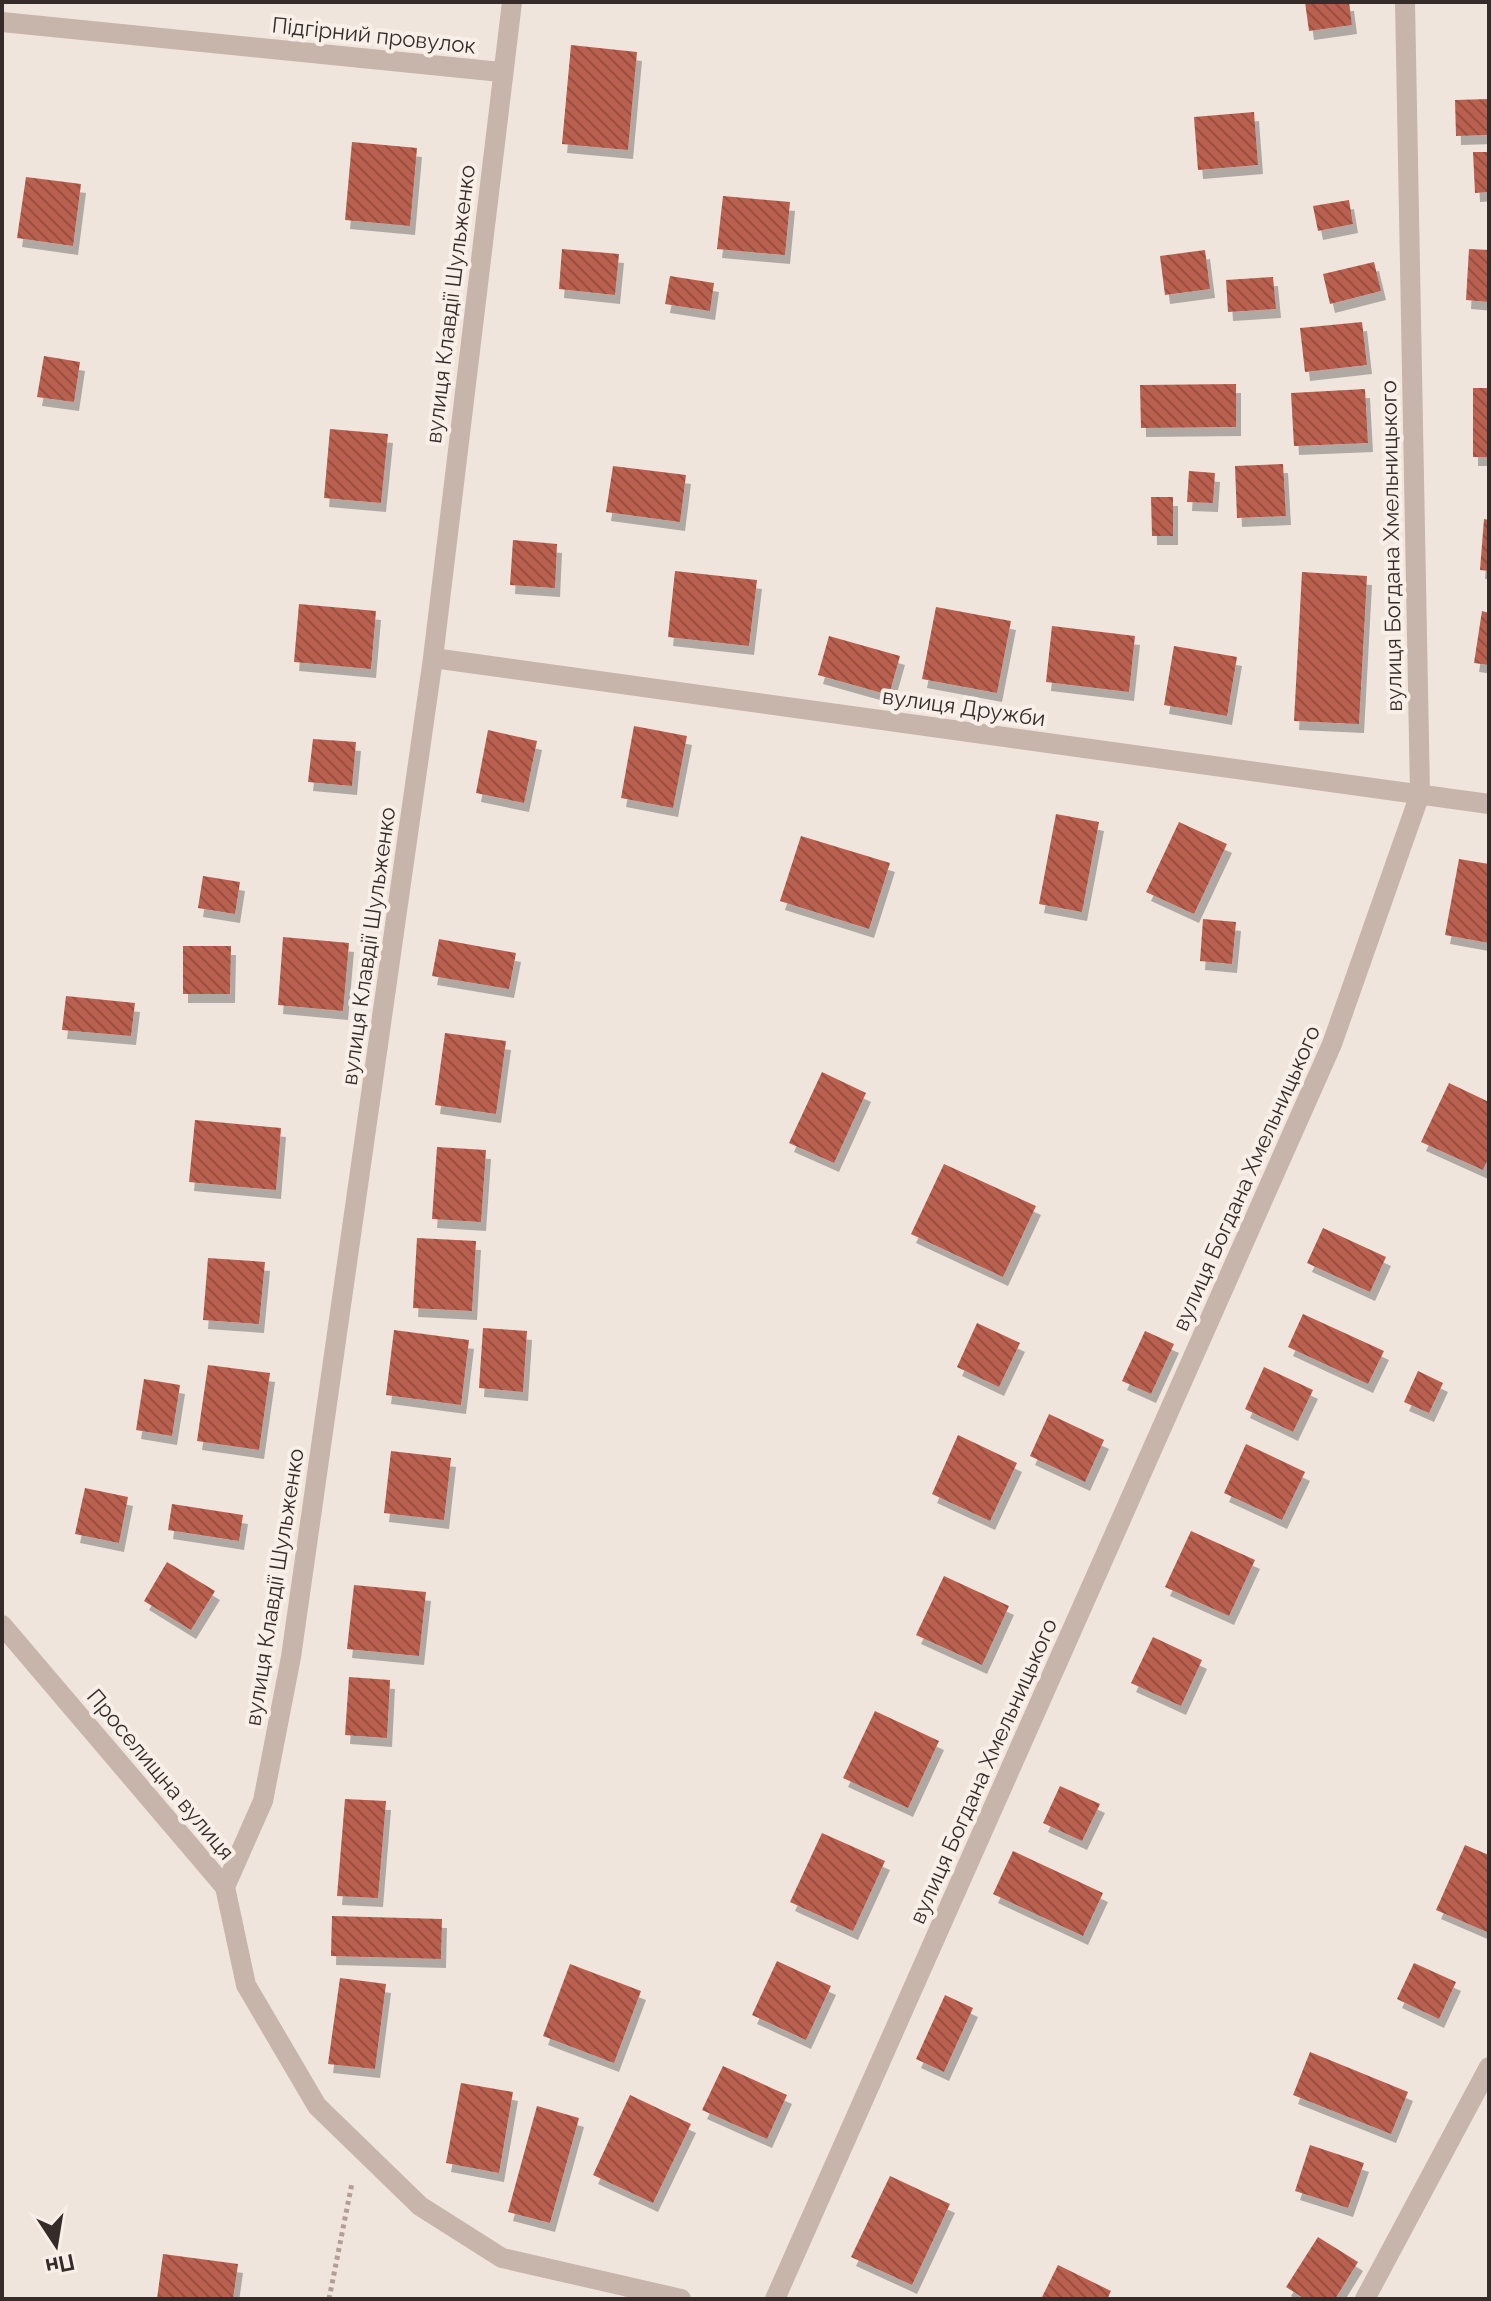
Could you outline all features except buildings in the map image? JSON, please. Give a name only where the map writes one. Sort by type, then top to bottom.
[{"type":"street","name":"вулиця Клавдії Шульженко","points":[[225,1887],[263,1801],[291,1657],[433,658],[501,72],[512,2]]},
{"type":"street","name":"вулиця Богдана Хмельницького","points":[[775,2299],[1332,1044],[1420,794],[1405,2]]},
{"type":"street","name":"Підгірний провулок","points":[[2,22],[501,72]]},
{"type":"street","name":"вулиця Дружби","points":[[433,658],[1489,804]]},
{"type":"street","name":"Проселищна вулиця","points":[[2,1625],[225,1887],[246,1985],[317,2106],[420,2206],[502,2258],[681,2299]]},
{"type":"street","points":[[1365,2299],[1489,2067]]},
{"type":"path","points":[[329,2299],[359,2147]]}]
